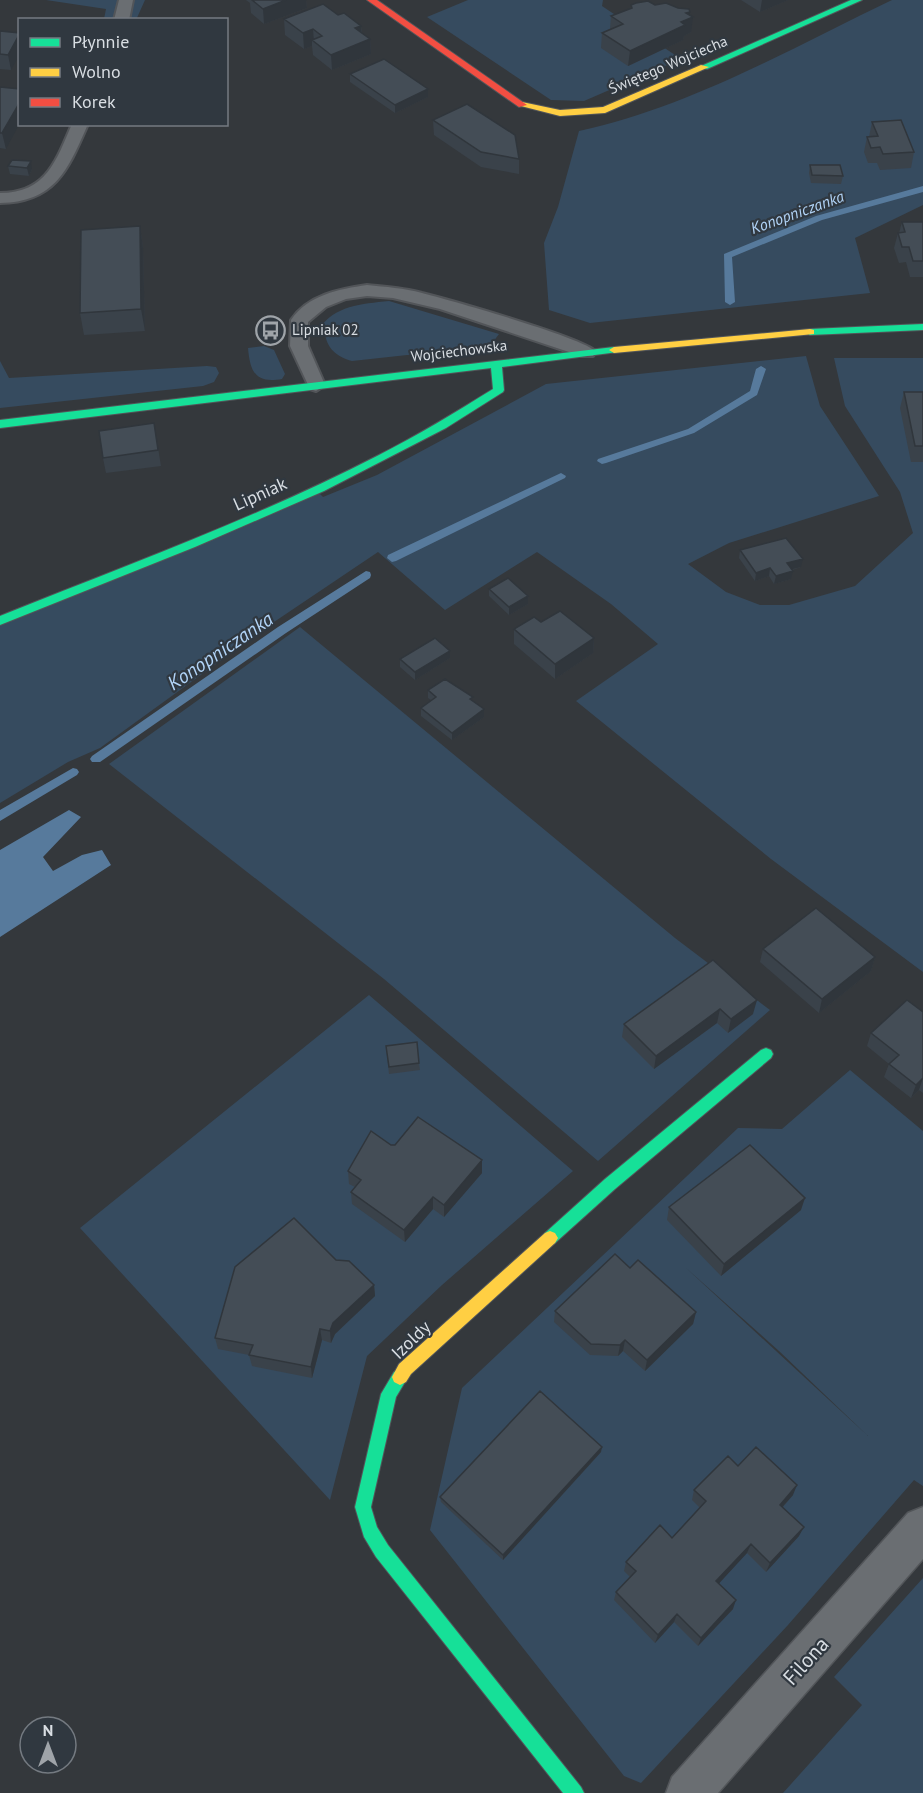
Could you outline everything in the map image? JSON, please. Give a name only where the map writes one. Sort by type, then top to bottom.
[{"type":"street","name":"Świętego Wojciecha","points":[[371,0],[518,104],[546,112],[573,114],[605,110],[620,105],[858,0]]},
{"type":"street","name":"Wojciechowska","points":[[0,424],[586,352],[770,334],[923,327]]},
{"type":"street","name":"Lipniak","points":[[0,621],[249,519],[448,424],[499,390],[496,363]]},
{"type":"street","name":"Izoldy","points":[[575,1793],[382,1551],[370,1531],[363,1508],[389,1394],[405,1369],[437,1339],[610,1184],[766,1054]]},
{"type":"street","name":"Filona","points":[[688,1793],[923,1528]]},
{"type":"lane","points":[[122,18],[126,0]]},
{"type":"lane","points":[[5,198],[38,191],[57,174],[79,126]]},
{"type":"lane","points":[[316,385],[300,355],[297,341],[300,320],[323,300],[355,291],[371,290],[416,297],[562,341],[586,352]]},
{"type":"shaded area","points":[[46,0],[145,0],[137,18],[104,18],[106,9]]},
{"type":"shaded area","points":[[468,0],[603,0],[602,6],[681,59],[584,101],[551,100],[427,17]]},
{"type":"shaded area","points":[[892,0],[923,0],[923,205],[855,238],[870,293],[590,323],[549,310],[544,243],[558,207],[579,131],[620,120],[700,92]]},
{"type":"shaded area","points":[[389,301],[499,334],[490,346],[352,361],[333,351],[325,332],[318,330],[332,315],[349,307]]},
{"type":"shaded area","points":[[264,346],[274,350],[285,374],[282,379],[266,380],[256,374],[253,369],[248,348]]},
{"type":"shaded area","points":[[806,356],[820,406],[879,496],[729,543],[688,564],[726,592],[760,605],[789,605],[855,586],[913,533],[900,492],[845,406],[834,358],[923,358],[923,972],[771,859],[576,701],[658,644],[611,604],[537,552],[445,610],[378,552],[274,622],[100,748],[68,762],[0,803],[0,621],[315,489],[323,497],[377,475],[546,384]]},
{"type":"shaded area","points":[[0,361],[9,378],[207,366],[216,367],[219,373],[214,382],[203,386],[0,408]]},
{"type":"shaded area","points":[[300,627],[675,938],[770,1010],[598,1161],[384,979],[109,764]]},
{"type":"shaded area","points":[[69,810],[81,817],[43,857],[53,871],[82,855],[102,850],[111,865],[0,937],[0,850]]},
{"type":"shaded area","points":[[369,995],[573,1171],[442,1285],[367,1356],[330,1500],[80,1228]]},
{"type":"shaded area","points":[[850,1070],[923,1131],[923,1486],[914,1480],[788,1625],[641,1783],[624,1776],[430,1530],[462,1388],[738,1128],[782,1129]],"holes":[[[685,1267],[779,1351],[868,1436]]]},
{"type":"shaded area","points":[[923,1578],[923,1793],[783,1793],[862,1705],[834,1677]]},
{"type":"building","points":[[252,0],[286,0],[263,9]]},
{"type":"building","points":[[648,1],[655,5],[666,3],[678,8],[689,9],[690,12],[686,13],[693,17],[681,22],[685,25],[630,51],[602,33],[623,24],[611,16],[632,8],[631,5]]},
{"type":"building","points":[[323,4],[338,15],[344,13],[361,26],[355,28],[370,39],[331,55],[312,40],[322,36],[313,29],[303,33],[284,19]]},
{"type":"building","points":[[0,31],[18,33],[8,55],[0,54]]},
{"type":"building","points":[[384,59],[428,89],[395,105],[350,74]]},
{"type":"building","points":[[0,87],[18,89],[18,105],[0,133]]},
{"type":"building","points":[[467,104],[515,135],[519,159],[481,152],[433,120]]},
{"type":"building","points":[[901,120],[914,152],[883,154],[880,147],[871,148],[867,137],[878,136],[872,122]]},
{"type":"building","points":[[12,160],[31,161],[27,168],[8,166]]},
{"type":"building","points":[[810,165],[840,165],[843,176],[812,175]]},
{"type":"building","points":[[902,222],[923,222],[923,261],[913,261],[909,247],[902,247],[898,233],[905,232]]},
{"type":"building","points":[[140,226],[141,309],[80,313],[81,230]]},
{"type":"building","points":[[904,392],[923,392],[923,446],[915,446]]},
{"type":"building","points":[[154,423],[158,450],[103,458],[99,431]]},
{"type":"building","points":[[786,538],[803,559],[787,563],[793,571],[776,576],[770,568],[756,573],[740,550]]},
{"type":"building","points":[[508,578],[528,596],[509,607],[489,589]]},
{"type":"building","points":[[560,611],[594,638],[555,664],[514,629],[534,617],[541,622]]},
{"type":"building","points":[[435,638],[450,651],[415,672],[400,659]]},
{"type":"building","points":[[445,679],[473,697],[470,699],[484,709],[452,733],[421,708],[436,697],[428,690]]},
{"type":"building","points":[[816,908],[875,957],[822,999],[763,949]]},
{"type":"building","points":[[713,960],[757,1000],[731,1019],[720,1009],[656,1056],[624,1024]]},
{"type":"building","points":[[907,1000],[923,1012],[923,1078],[916,1085],[889,1064],[899,1055],[871,1033]]},
{"type":"building","points":[[417,1042],[419,1063],[389,1067],[386,1046]]},
{"type":"building","points":[[418,1117],[482,1160],[444,1205],[433,1197],[404,1230],[351,1192],[361,1180],[348,1171],[371,1131],[391,1145],[395,1145]]},
{"type":"building","points":[[750,1145],[805,1198],[724,1264],[669,1207]]},
{"type":"building","points":[[294,1218],[336,1260],[349,1261],[374,1285],[333,1323],[330,1331],[320,1329],[311,1367],[249,1355],[253,1345],[215,1338],[235,1267]]},
{"type":"building","points":[[615,1254],[630,1268],[638,1260],[696,1312],[647,1360],[625,1340],[620,1345],[591,1344],[555,1311]]},
{"type":"building","points":[[540,1391],[602,1447],[503,1555],[440,1497]]},
{"type":"building","points":[[756,1447],[797,1485],[780,1505],[804,1527],[770,1563],[751,1544],[716,1581],[736,1600],[701,1638],[677,1614],[658,1635],[616,1592],[636,1571],[626,1562],[660,1525],[672,1538],[706,1501],[694,1490],[728,1456],[738,1466]]},
{"type":"waterway","name":"Konopniczanka","points":[[730,302],[727,256],[819,218],[923,189]]},
{"type":"waterway","name":"Konopniczanka","points":[[602,461],[691,431],[754,393],[761,369]]},
{"type":"waterway","name":"Konopniczanka","points":[[392,558],[561,476]]},
{"type":"waterway","name":"Konopniczanka","points":[[96,759],[282,630],[366,575]]},
{"type":"waterway","name":"Konopniczanka","points":[[0,816],[73,772]]},
{"type":"traffic: fast","points":[[704,67],[858,0]]},
{"type":"traffic: fast","points":[[810,332],[923,327]]},
{"type":"traffic: fast","points":[[0,424],[614,350]]},
{"type":"traffic: fast","points":[[0,621],[256,517],[382,458],[442,426],[499,390],[496,363]]},
{"type":"traffic: fast","points":[[550,1238],[610,1184],[766,1054]]},
{"type":"traffic: fast","points":[[400,1377],[389,1394],[363,1507],[370,1531],[382,1551],[575,1793]]},
{"type":"traffic: slow","points":[[522,105],[560,113],[605,110],[704,67]]},
{"type":"traffic: slow","points":[[614,350],[810,332]]},
{"type":"traffic: slow","points":[[400,1377],[405,1369],[550,1238]]},
{"type":"traffic: jam","points":[[371,0],[522,105]]},
{"type":"place","name":"Lipniak 02","points":[[271,330]]}]
